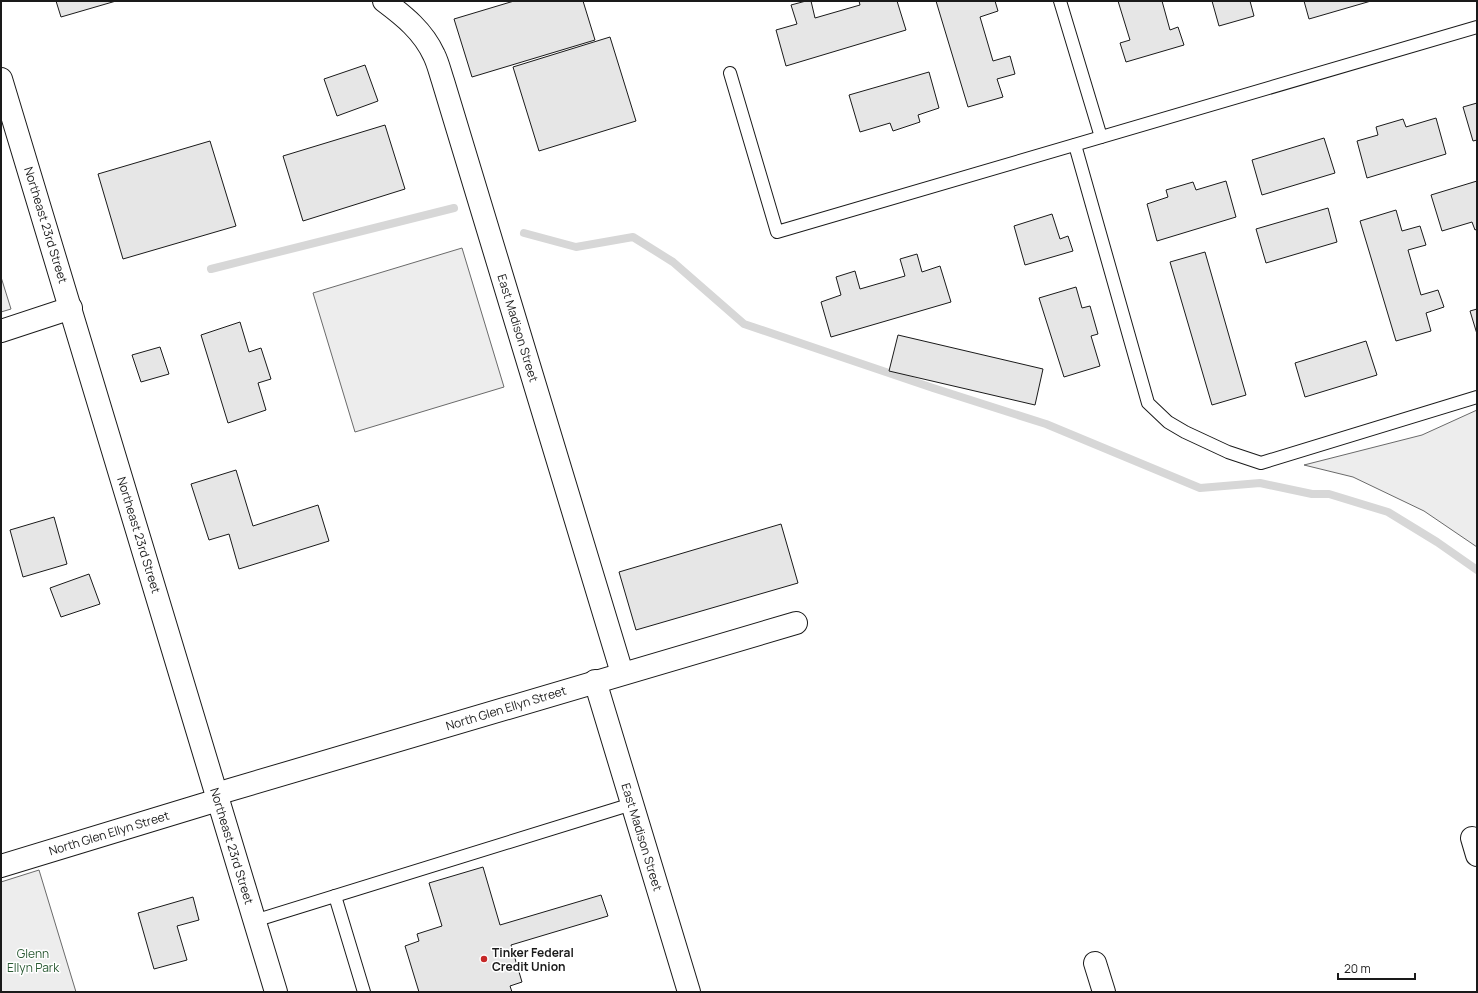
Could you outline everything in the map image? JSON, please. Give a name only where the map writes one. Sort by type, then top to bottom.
[{"type":"street","name":"East Madison Street","points":[[384,1],[405,17],[426,40],[434,55],[622,673]]},
{"type":"street","name":"Northeast 23rd Street","points":[[1,79],[276,992]]},
{"type":"street","points":[[1,331],[71,308]]},
{"type":"street","name":"North Glen Ellyn Street","points":[[1,866],[217,797],[595,681],[796,622]]},
{"type":"street","name":"East Madison Street","points":[[595,681],[689,992]]},
{"type":"street","points":[[1095,963],[1104,992]]},
{"type":"lane","points":[[1060,1],[1101,137]]},
{"type":"lane","points":[[730,72],[777,232],[1477,27]]},
{"type":"lane","points":[[1075,145],[1148,403],[1168,422],[1185,432],[1228,452],[1261,463],[1477,396]]},
{"type":"lane","points":[[254,921],[632,804]]},
{"type":"lane","points":[[335,896],[364,992]]},
{"type":"shaded area","points":[[462,248],[504,387],[355,432],[313,293]]},
{"type":"shaded area","points":[[1,277],[11,309],[1,312]]},
{"type":"shaded area","points":[[1477,410],[1477,547],[1424,511],[1353,477],[1304,465],[1422,435]]},
{"type":"shaded area","name":"Glenn Ellyn Park","points":[[39,870],[76,992],[1,992],[1,882]]},
{"type":"building","points":[[56,1],[116,1],[61,17]]},
{"type":"building","points":[[514,1],[583,1],[595,40],[472,77],[454,19]]},
{"type":"building","points":[[811,1],[815,18],[860,5],[859,1],[897,1],[906,30],[786,66],[776,30],[797,24],[791,5]]},
{"type":"building","points":[[936,1],[995,1],[998,11],[980,17],[993,61],[1010,56],[1015,74],[997,79],[1003,97],[968,107]]},
{"type":"building","points":[[1118,1],[1162,1],[1170,30],[1178,27],[1184,45],[1126,62],[1120,43],[1130,40]]},
{"type":"building","points":[[1212,1],[1250,1],[1254,16],[1219,26]]},
{"type":"building","points":[[1304,1],[1371,1],[1309,19]]},
{"type":"building","points":[[610,37],[636,121],[539,151],[513,67]]},
{"type":"building","points":[[365,65],[378,101],[337,116],[324,79]]},
{"type":"building","points":[[929,72],[939,108],[918,115],[920,122],[893,131],[890,123],[860,132],[849,95]]},
{"type":"building","points":[[1477,103],[1477,140],[1473,141],[1463,107]]},
{"type":"building","points":[[1436,118],[1446,154],[1367,178],[1357,141],[1378,135],[1376,127],[1403,119],[1406,127]]},
{"type":"building","points":[[385,125],[405,189],[303,221],[283,156]]},
{"type":"building","points":[[1324,138],[1335,173],[1262,195],[1252,160]]},
{"type":"building","points":[[210,141],[236,226],[123,259],[98,174]]},
{"type":"building","points":[[1226,181],[1236,217],[1157,241],[1147,204],[1168,197],[1166,190],[1193,182],[1196,190]]},
{"type":"building","points":[[1477,181],[1477,229],[1475,230],[1472,222],[1442,231],[1431,195]]},
{"type":"building","points":[[1328,208],[1337,242],[1266,263],[1256,229]]},
{"type":"building","points":[[1396,210],[1402,231],[1420,226],[1426,245],[1408,250],[1421,295],[1438,290],[1444,307],[1426,313],[1431,331],[1396,341],[1360,221]]},
{"type":"building","points":[[1052,214],[1060,239],[1068,236],[1073,251],[1025,265],[1014,226]]},
{"type":"building","points":[[1205,252],[1246,395],[1212,405],[1170,262]]},
{"type":"building","points":[[917,254],[922,272],[940,266],[951,302],[831,337],[821,302],[841,295],[836,277],[855,271],[860,289],[905,276],[900,259]]},
{"type":"building","points":[[1076,287],[1082,308],[1090,306],[1098,334],[1091,336],[1100,366],[1064,377],[1039,298]]},
{"type":"building","points":[[1477,309],[1477,334],[1470,311]]},
{"type":"building","points":[[240,322],[249,352],[261,348],[271,379],[258,383],[266,410],[228,423],[201,335]]},
{"type":"building","points":[[898,335],[1043,369],[1035,405],[889,371]]},
{"type":"building","points":[[1366,341],[1377,375],[1305,397],[1295,363]]},
{"type":"building","points":[[160,347],[169,374],[141,382],[132,355]]},
{"type":"building","points":[[236,470],[253,526],[318,505],[329,541],[239,569],[229,534],[209,540],[191,484]]},
{"type":"building","points":[[54,517],[67,564],[23,577],[10,530]]},
{"type":"building","points":[[781,524],[798,583],[636,630],[619,572]]},
{"type":"building","points":[[89,574],[100,604],[61,617],[50,588]]},
{"type":"building","points":[[483,867],[500,925],[601,895],[608,916],[511,945],[522,982],[510,986],[512,992],[419,992],[405,946],[419,941],[417,934],[442,926],[429,883]]},
{"type":"building","points":[[193,897],[199,920],[177,926],[187,960],[154,969],[138,913]]},
{"type":"waterway","points":[[211,269],[454,208]]},
{"type":"waterway","points":[[524,233],[576,247],[633,237],[673,262],[744,324],[933,388],[1046,424],[1200,488],[1260,483],[1312,494],[1329,494],[1388,512],[1437,542],[1477,570]]},
{"type":"place","name":"Tinker Federal Credit Union","points":[[484,959]]}]
